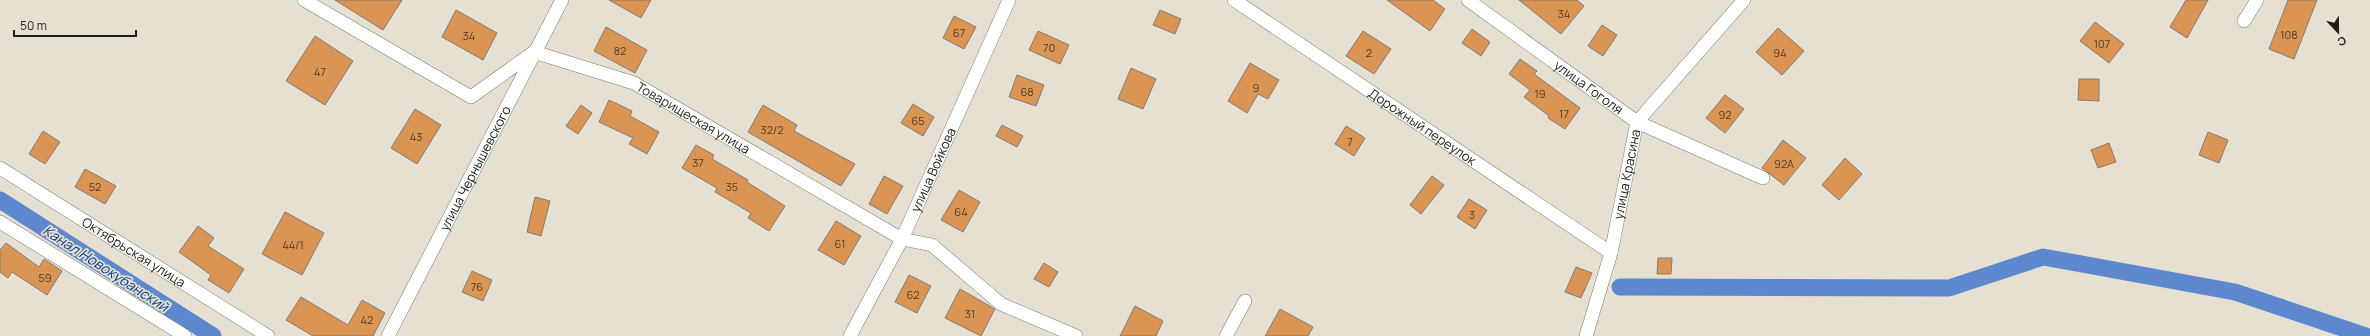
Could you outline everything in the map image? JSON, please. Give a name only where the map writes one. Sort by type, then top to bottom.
[{"type":"street","points":[[304,0],[471,97],[534,52]]},
{"type":"street","name":"улица Чернышевского","points":[[388,336],[562,0]]},
{"type":"street","name":"улица Войкова","points":[[850,336],[902,239],[1009,0]]},
{"type":"street","name":"Дорожный переулок","points":[[1234,0],[1611,253]]},
{"type":"street","name":"улица Гоголя","points":[[1468,0],[1637,122],[1763,178]]},
{"type":"street","name":"улица Красина","points":[[1586,336],[1611,253],[1637,122],[1744,0]]},
{"type":"street","points":[[2244,21],[2256,0]]},
{"type":"street","name":"Товарищеская улица","points":[[534,52],[634,83],[902,239],[932,245],[1002,304],[1076,336]]},
{"type":"street","name":"Октябрьская улица","points":[[0,168],[268,336]]},
{"type":"street","points":[[0,222],[185,336]]},
{"type":"street","points":[[1226,336],[1245,301]]},
{"type":"building","points":[[335,0],[402,0],[383,30]]},
{"type":"building","points":[[609,0],[651,0],[641,18]]},
{"type":"building","points":[[1387,0],[1433,0],[1445,9],[1430,31]]},
{"type":"building","points":[[1519,0],[1577,0],[1584,6],[1561,34]]},
{"type":"building","points":[[2186,0],[2208,0],[2187,38],[2170,27]]},
{"type":"building","points":[[2288,0],[2317,0],[2294,59],[2269,49]]},
{"type":"building","points":[[456,10],[497,33],[483,60],[442,37]]},
{"type":"building","points":[[1160,10],[1181,19],[1175,34],[1153,25]]},
{"type":"building","points":[[954,16],[976,27],[964,49],[943,38]]},
{"type":"building","points":[[2095,22],[2124,44],[2109,63],[2080,41]]},
{"type":"building","points":[[1602,25],[1617,35],[1603,56],[1588,46]]},
{"type":"building","points":[[606,27],[647,50],[635,73],[594,51]]},
{"type":"building","points":[[1778,28],[1804,51],[1782,75],[1756,52]]},
{"type":"building","points":[[1472,29],[1490,42],[1481,56],[1462,43]]},
{"type":"building","points":[[1038,31],[1069,45],[1060,64],[1029,50]]},
{"type":"building","points":[[1363,31],[1391,49],[1374,74],[1346,56]]},
{"type":"building","points":[[315,36],[353,61],[325,105],[286,81]]},
{"type":"building","points":[[1520,59],[1537,71],[1534,74],[1580,108],[1565,129],[1548,118],[1549,116],[1524,97],[1530,90],[1509,74]]},
{"type":"building","points":[[1250,63],[1279,80],[1268,99],[1258,94],[1247,113],[1228,101]]},
{"type":"building","points":[[1131,68],[1156,79],[1143,109],[1118,99]]},
{"type":"building","points":[[1017,75],[1044,85],[1036,106],[1009,97]]},
{"type":"building","points":[[2079,79],[2099,79],[2099,101],[2078,100]]},
{"type":"building","points":[[1725,95],[1744,109],[1725,133],[1706,118]]},
{"type":"building","points":[[609,100],[632,111],[630,116],[659,132],[647,154],[629,144],[633,138],[599,122]]},
{"type":"building","points":[[913,104],[934,117],[923,136],[901,123]]},
{"type":"building","points":[[581,105],[592,113],[578,134],[566,126]]},
{"type":"building","points":[[763,105],[797,125],[794,131],[855,164],[841,186],[748,132]]},
{"type":"building","points":[[415,109],[441,125],[417,164],[391,148]]},
{"type":"building","points":[[1002,125],[1023,136],[1017,147],[996,136]]},
{"type":"building","points":[[1346,126],[1365,138],[1354,156],[1335,144]]},
{"type":"building","points":[[43,131],[60,142],[45,164],[29,154]]},
{"type":"building","points":[[2208,132],[2228,140],[2219,163],[2199,155]]},
{"type":"building","points":[[1783,140],[1806,158],[1784,185],[1762,168]]},
{"type":"building","points":[[2109,143],[2116,162],[2098,168],[2091,150]]},
{"type":"building","points":[[696,145],[714,155],[712,159],[748,180],[747,182],[785,206],[769,231],[748,218],[751,213],[715,192],[717,188],[682,168]]},
{"type":"building","points":[[1845,158],[1862,174],[1839,200],[1822,185]]},
{"type":"building","points":[[85,169],[116,186],[105,204],[75,187]]},
{"type":"building","points":[[884,176],[903,186],[887,214],[869,204]]},
{"type":"building","points":[[1432,176],[1444,185],[1421,214],[1410,205]]},
{"type":"building","points":[[959,190],[980,202],[963,232],[941,220]]},
{"type":"building","points":[[535,197],[550,201],[541,236],[527,232]]},
{"type":"building","points":[[1469,199],[1487,210],[1475,229],[1457,217]]},
{"type":"building","points":[[285,212],[324,233],[302,275],[262,254]]},
{"type":"building","points":[[836,221],[861,236],[844,265],[818,250]]},
{"type":"building","points":[[198,226],[214,238],[208,246],[244,269],[229,293],[208,280],[211,275],[179,252]]},
{"type":"building","points":[[6,243],[39,267],[44,259],[62,271],[47,295],[12,272],[8,278],[0,272],[0,250]]},
{"type":"building","points":[[1658,258],[1672,258],[1671,274],[1657,274]]},
{"type":"building","points":[[1044,263],[1058,272],[1049,287],[1034,279]]},
{"type":"building","points":[[1576,267],[1592,273],[1581,298],[1565,292]]},
{"type":"building","points":[[472,271],[492,280],[483,301],[462,292]]},
{"type":"building","points":[[909,275],[931,286],[917,313],[895,302]]},
{"type":"building","points":[[960,289],[995,309],[981,336],[945,318]]},
{"type":"building","points":[[301,297],[348,325],[362,300],[385,313],[373,336],[313,336],[286,320]]},
{"type":"building","points":[[1135,306],[1163,321],[1156,336],[1120,336]]},
{"type":"building","points":[[1280,309],[1313,327],[1308,336],[1265,336]]},
{"type":"waterway","name":"Канал Новокубанский","points":[[0,200],[213,336]]},
{"type":"waterway","points":[[1620,287],[1949,288],[2043,257],[2235,292],[2366,336]]}]
